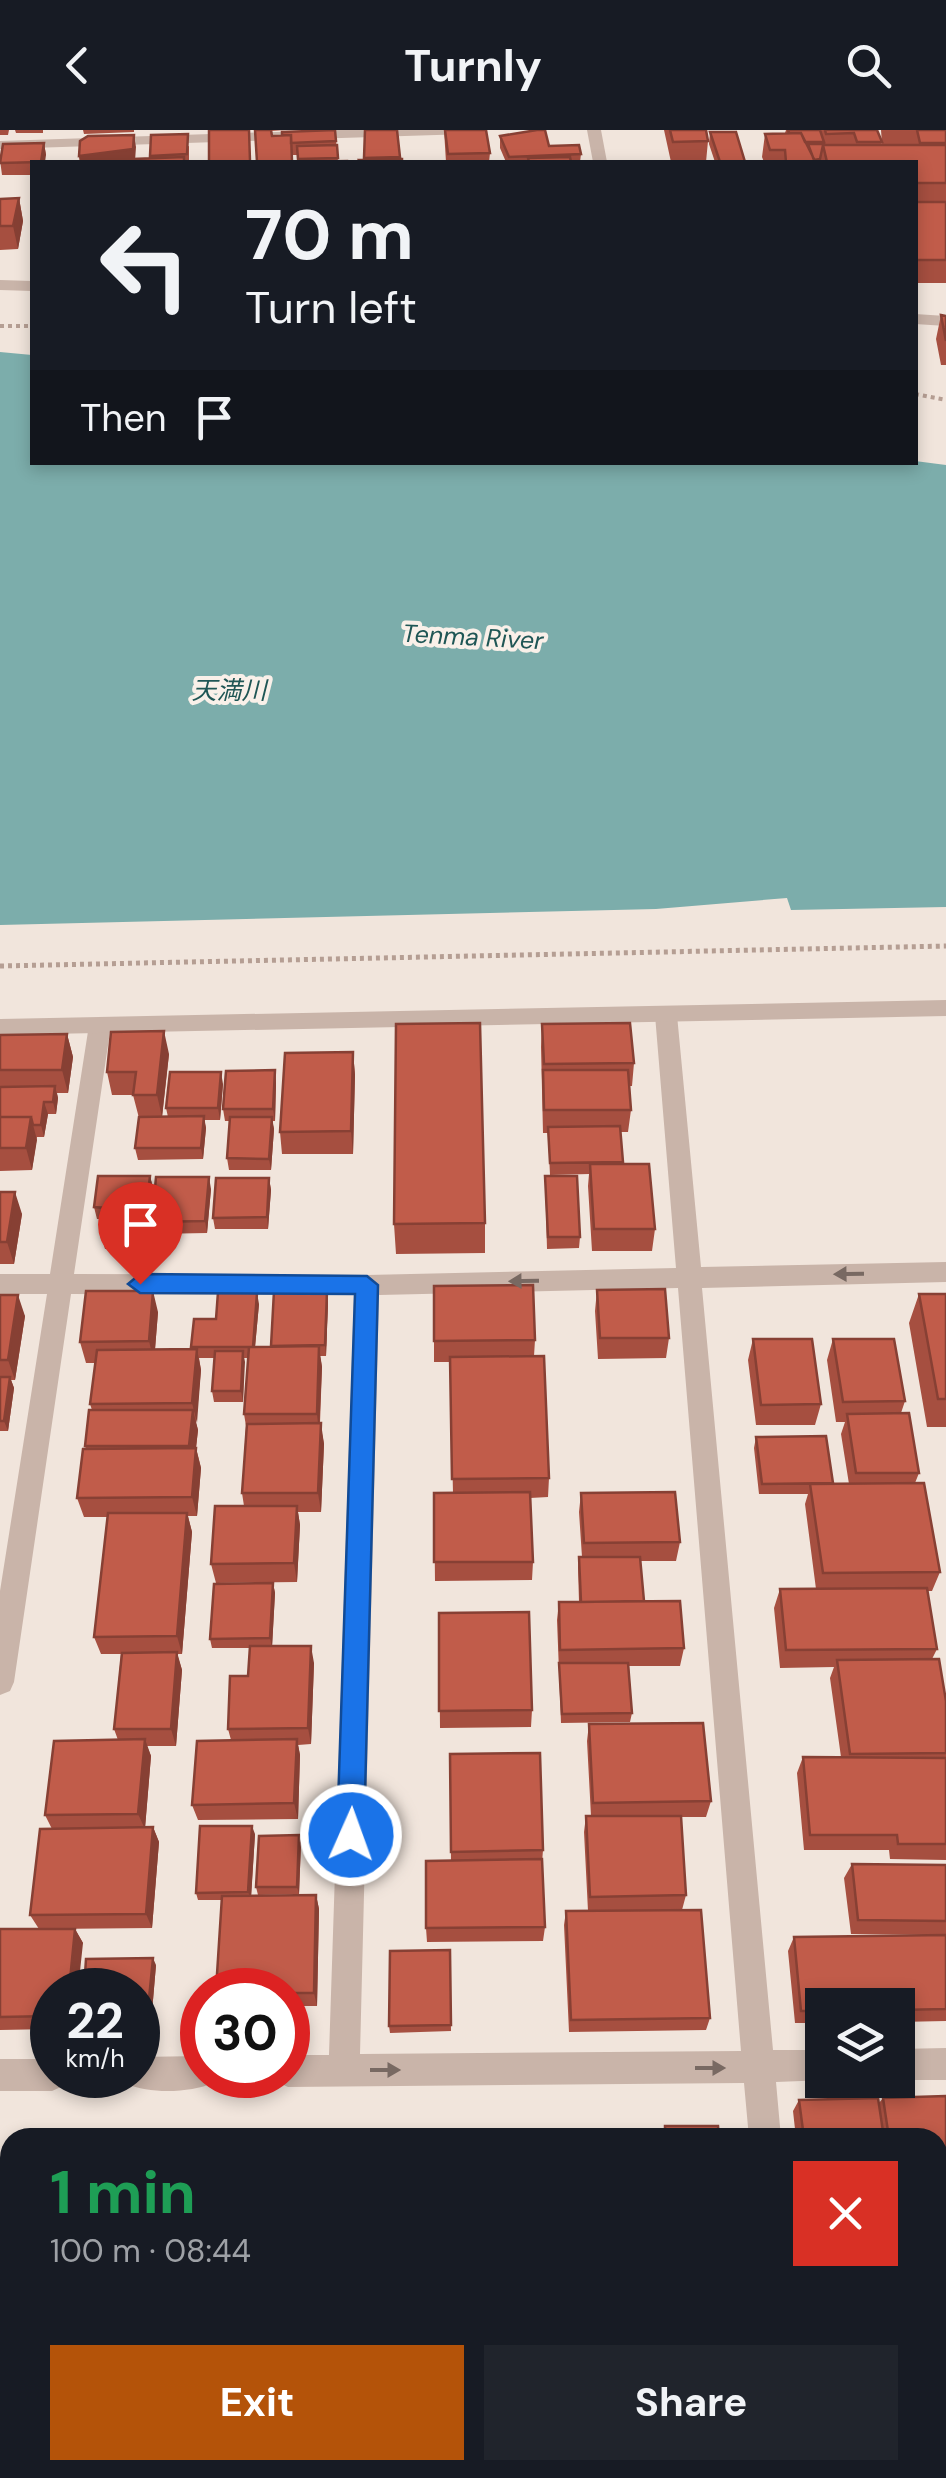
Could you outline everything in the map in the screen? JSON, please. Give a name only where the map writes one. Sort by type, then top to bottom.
[{"type":"street","points":[[0,145],[66,136],[468,130]]},
{"type":"street","points":[[594,130],[600,160]]},
{"type":"street","points":[[0,285],[30,286]]},
{"type":"street","points":[[918,320],[946,321]]},
{"type":"street","points":[[0,1027],[946,1008]]},
{"type":"street","points":[[666,1015],[764,2128]]},
{"type":"street","points":[[0,1682],[64,1283],[100,1025]]},
{"type":"street","points":[[0,1284],[367,1285],[946,1272]]},
{"type":"street","points":[[344,2070],[367,1285]]},
{"type":"street","points":[[915,2065],[946,2064]]},
{"type":"street","points":[[310,2071],[805,2067]]},
{"type":"street","points":[[0,2075],[30,2074]]},
{"type":"path","points":[[0,326],[30,326]]},
{"type":"path","points":[[918,395],[946,400]]},
{"type":"path","points":[[0,966],[946,946]]},
{"type":"water","name":"天満川","points":[[0,352],[30,355],[30,465],[918,465],[918,461],[946,465],[946,907],[791,910],[787,898],[656,909],[0,925]]},
{"type":"building","points":[[209,130],[249,130],[250,160],[209,160]]},
{"type":"building","points":[[255,130],[271,130],[272,136],[291,135],[292,160],[257,160]]},
{"type":"building","points":[[335,130],[336,141],[291,143],[291,135],[282,135],[282,132]]},
{"type":"building","points":[[365,130],[397,130],[400,157],[364,158]]},
{"type":"building","points":[[445,130],[486,130],[490,153],[448,154]]},
{"type":"building","points":[[545,130],[549,146],[579,145],[581,154],[509,157],[500,136]]},
{"type":"building","points":[[670,130],[706,130],[708,141],[673,142]]},
{"type":"building","points":[[788,130],[820,130],[824,142],[805,142],[801,133]]},
{"type":"building","points":[[825,130],[877,130],[882,142],[857,142],[854,133],[826,134]]},
{"type":"building","points":[[917,130],[946,130],[946,143],[920,143]]},
{"type":"building","points":[[710,132],[736,132],[744,160],[719,160]]},
{"type":"building","points":[[801,133],[814,160],[786,160],[785,150],[770,150],[765,134]]},
{"type":"building","points":[[188,134],[187,154],[150,156],[151,135]]},
{"type":"building","points":[[134,135],[133,149],[79,156],[80,141],[88,136]]},
{"type":"building","points":[[44,143],[41,160],[0,163],[3,144]]},
{"type":"building","points":[[808,144],[825,144],[820,159],[814,160]]},
{"type":"building","points":[[337,145],[338,158],[298,159],[297,146]]},
{"type":"building","points":[[823,145],[946,145],[946,183],[918,183],[918,160],[827,160]]},
{"type":"building","points":[[184,157],[184,160],[133,159]]},
{"type":"building","points":[[570,157],[571,160],[528,160]]},
{"type":"building","points":[[19,198],[13,226],[0,226],[0,199]]},
{"type":"building","points":[[918,202],[946,202],[946,260],[918,260]]},
{"type":"building","points":[[480,1023],[485,1223],[394,1224],[396,1024]]},
{"type":"building","points":[[630,1023],[634,1063],[544,1064],[542,1024]]},
{"type":"building","points":[[164,1031],[157,1095],[133,1095],[136,1072],[107,1072],[111,1032]]},
{"type":"building","points":[[67,1034],[62,1070],[0,1070],[0,1035]]},
{"type":"building","points":[[353,1052],[351,1131],[280,1132],[285,1053]]},
{"type":"building","points":[[275,1070],[273,1109],[223,1109],[226,1071]]},
{"type":"building","points":[[543,1070],[628,1070],[631,1110],[544,1110]]},
{"type":"building","points":[[170,1072],[221,1072],[218,1108],[166,1108]]},
{"type":"building","points":[[55,1086],[53,1102],[44,1102],[41,1125],[33,1125],[31,1117],[0,1117],[0,1087]]},
{"type":"building","points":[[204,1116],[201,1148],[135,1148],[139,1117]]},
{"type":"building","points":[[0,1117],[31,1117],[26,1148],[0,1148]]},
{"type":"building","points":[[230,1117],[272,1117],[269,1159],[227,1158]]},
{"type":"building","points":[[620,1126],[623,1162],[550,1163],[548,1127]]},
{"type":"building","points":[[590,1164],[649,1164],[655,1229],[594,1229]]},
{"type":"building","points":[[98,1176],[150,1176],[143,1237],[102,1237],[106,1208],[94,1207]]},
{"type":"building","points":[[545,1176],[577,1176],[580,1237],[548,1237]]},
{"type":"building","points":[[156,1177],[209,1177],[205,1221],[152,1222]]},
{"type":"building","points":[[216,1178],[269,1178],[267,1217],[213,1218]]},
{"type":"building","points":[[0,1192],[15,1192],[7,1242],[0,1242]]},
{"type":"building","points":[[533,1285],[535,1340],[434,1341],[434,1286]]},
{"type":"building","points":[[665,1289],[669,1338],[600,1338],[597,1290]]},
{"type":"building","points":[[86,1291],[153,1291],[149,1341],[80,1342]]},
{"type":"building","points":[[274,1291],[327,1291],[325,1345],[271,1346]]},
{"type":"building","points":[[218,1292],[257,1293],[253,1347],[191,1347],[194,1319],[216,1319]]},
{"type":"building","points":[[919,1294],[946,1294],[946,1399],[938,1399]]},
{"type":"building","points":[[0,1295],[18,1295],[8,1360],[0,1360]]},
{"type":"building","points":[[753,1339],[812,1339],[821,1404],[761,1405]]},
{"type":"building","points":[[833,1339],[894,1339],[905,1401],[843,1402]]},
{"type":"building","points":[[319,1346],[317,1414],[244,1414],[249,1347]]},
{"type":"building","points":[[197,1349],[192,1403],[90,1404],[97,1350]]},
{"type":"building","points":[[215,1351],[243,1351],[241,1391],[212,1391]]},
{"type":"building","points":[[544,1356],[549,1478],[452,1479],[450,1357]]},
{"type":"building","points":[[0,1377],[10,1377],[4,1421],[0,1421]]},
{"type":"building","points":[[89,1410],[193,1410],[189,1446],[85,1446]]},
{"type":"building","points":[[909,1413],[919,1473],[856,1473],[847,1414]]},
{"type":"building","points":[[321,1423],[318,1493],[242,1493],[247,1424]]},
{"type":"building","points":[[826,1436],[833,1483],[762,1484],[756,1437]]},
{"type":"building","points":[[196,1448],[192,1497],[77,1498],[83,1449]]},
{"type":"building","points":[[924,1483],[940,1572],[823,1573],[810,1484]]},
{"type":"building","points":[[530,1492],[533,1562],[434,1562],[434,1493]]},
{"type":"building","points":[[675,1492],[680,1542],[584,1543],[581,1493]]},
{"type":"building","points":[[215,1506],[297,1506],[294,1563],[211,1564]]},
{"type":"building","points":[[108,1513],[187,1513],[177,1636],[94,1637]]},
{"type":"building","points":[[579,1557],[640,1557],[644,1601],[581,1602]]},
{"type":"building","points":[[273,1583],[270,1638],[210,1639],[214,1584]]},
{"type":"building","points":[[927,1588],[937,1649],[786,1650],[780,1589]]},
{"type":"building","points":[[680,1601],[684,1648],[560,1650],[559,1602]]},
{"type":"building","points":[[529,1612],[532,1710],[439,1711],[439,1613]]},
{"type":"building","points":[[250,1646],[311,1646],[308,1728],[228,1729],[230,1676],[248,1676]]},
{"type":"building","points":[[177,1652],[171,1729],[114,1729],[122,1653]]},
{"type":"building","points":[[939,1659],[946,1701],[946,1753],[850,1754],[837,1660]]},
{"type":"building","points":[[559,1663],[628,1663],[632,1713],[562,1714]]},
{"type":"building","points":[[703,1723],[711,1801],[593,1803],[589,1724]]},
{"type":"building","points":[[145,1739],[138,1814],[45,1815],[54,1741]]},
{"type":"building","points":[[297,1739],[294,1803],[192,1805],[197,1741]]},
{"type":"building","points":[[540,1753],[543,1850],[451,1852],[450,1754]]},
{"type":"building","points":[[803,1757],[946,1758],[946,1844],[898,1844],[897,1835],[810,1835]]},
{"type":"building","points":[[586,1816],[681,1816],[686,1895],[590,1897]]},
{"type":"building","points":[[200,1826],[252,1826],[248,1892],[196,1893]]},
{"type":"building","points":[[153,1827],[146,1914],[30,1915],[40,1829]]},
{"type":"building","points":[[299,1835],[297,1887],[256,1887],[259,1836]]},
{"type":"building","points":[[542,1859],[545,1927],[426,1928],[426,1861]]},
{"type":"building","points":[[852,1864],[946,1865],[946,1921],[858,1920]]},
{"type":"building","points":[[316,1895],[314,1993],[310,1993],[310,1968],[217,1968],[222,1896]]},
{"type":"building","points":[[701,1910],[710,2018],[571,2020],[566,1911]]},
{"type":"building","points":[[0,1929],[75,1929],[71,1968],[30,1968],[30,2016],[0,2017]]},
{"type":"building","points":[[946,1935],[946,2009],[915,2010],[915,1988],[805,1988],[805,2011],[801,2011],[794,1937]]},
{"type":"building","points":[[450,1950],[451,2025],[389,2026],[390,1951]]},
{"type":"building","points":[[153,1958],[152,1968],[85,1968],[86,1959]]},
{"type":"building","points":[[946,2096],[946,2128],[888,2128],[883,2098]]},
{"type":"building","points":[[878,2098],[882,2128],[803,2128],[799,2100]]},
{"type":"building","points":[[718,2126],[718,2128],[665,2128]]},
{"type":"route","points":[[140,1284],[367,1285],[351,1835]]},
{"type":"water label","name":"Tenma River","points":[[473,637]]}]
